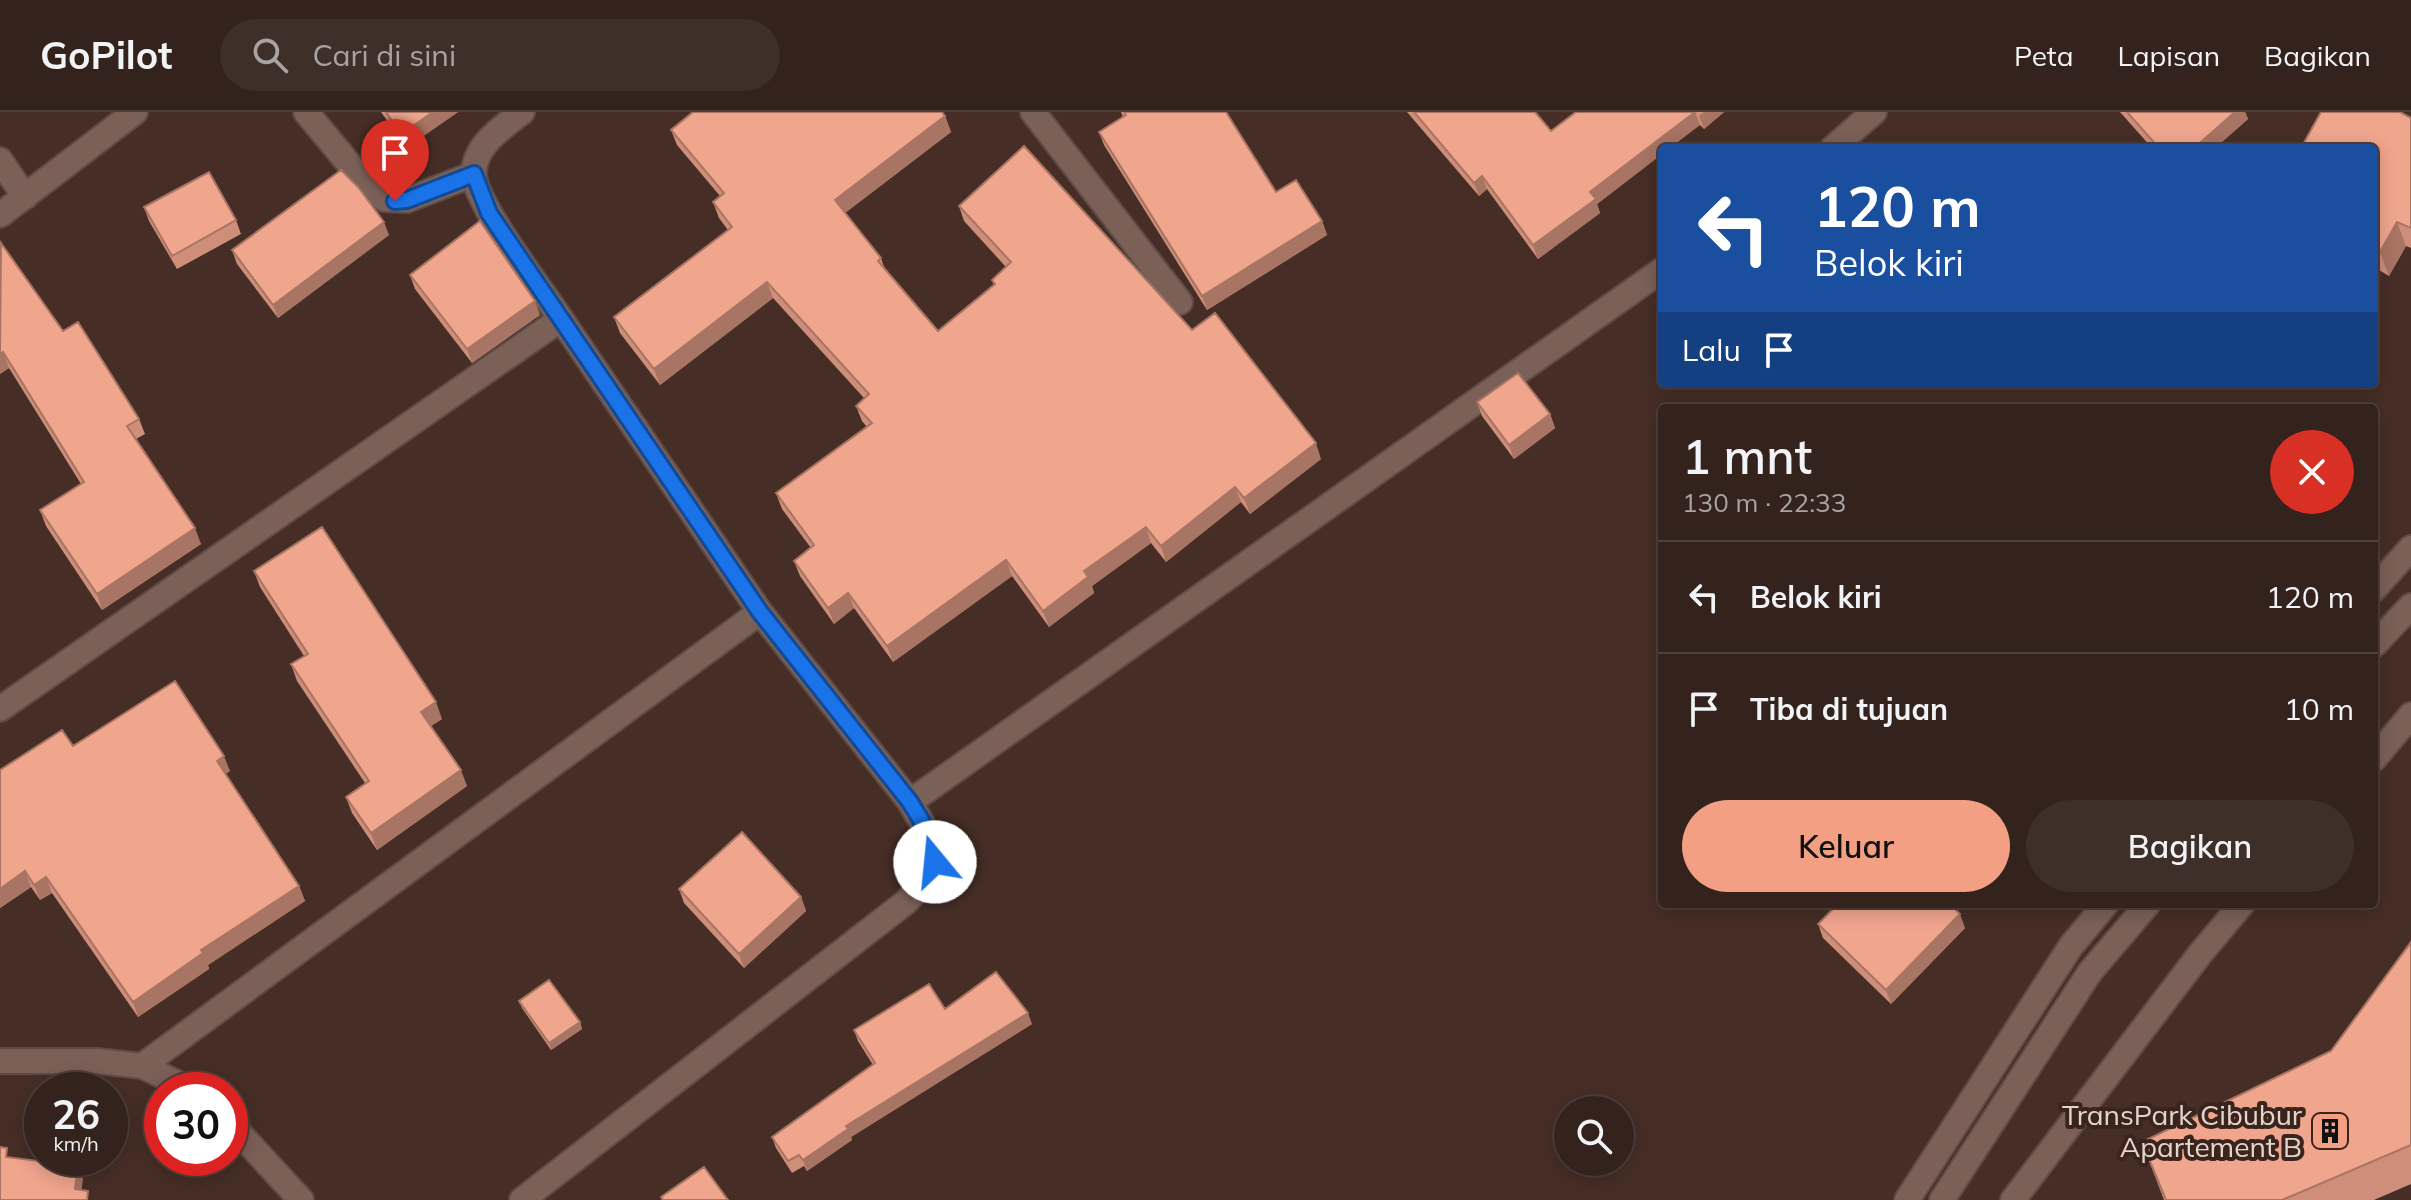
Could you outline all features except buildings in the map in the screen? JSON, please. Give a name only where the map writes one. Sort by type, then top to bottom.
[{"type":"street","points":[[0,215],[135,112]]},
{"type":"street","points":[[306,112],[360,177],[384,199],[407,200],[474,174]]},
{"type":"street","points":[[522,112],[494,135],[482,150],[474,174],[489,213],[760,612],[910,802],[935,851],[935,862],[921,888],[906,902],[522,1200]]},
{"type":"street","points":[[1033,112],[1180,302]]},
{"type":"street","points":[[1838,144],[1874,112]]},
{"type":"street","points":[[0,160],[25,197]]},
{"type":"street","points":[[910,802],[1658,273]]},
{"type":"street","points":[[0,709],[561,319]]},
{"type":"street","points":[[2378,585],[2411,548]]},
{"type":"street","points":[[2378,641],[2411,606]]},
{"type":"street","points":[[142,1066],[760,612]]},
{"type":"street","points":[[2378,754],[2411,715]]},
{"type":"street","points":[[1907,1200],[2071,946],[2103,908]]},
{"type":"street","points":[[1942,1200],[2090,972],[2145,908]]},
{"type":"street","points":[[2013,1200],[2200,954],[2239,908]]},
{"type":"street","points":[[0,1061],[97,1061],[142,1066],[154,1072]]},
{"type":"street","points":[[248,1143],[301,1200]]},
{"type":"place","name":"TransPark Cibubur Apartement B","points":[[2330,1131]]},
{"type":"route","points":[[395,201],[407,200],[474,174],[489,213],[760,612],[910,802],[930,837],[935,862]]}]
